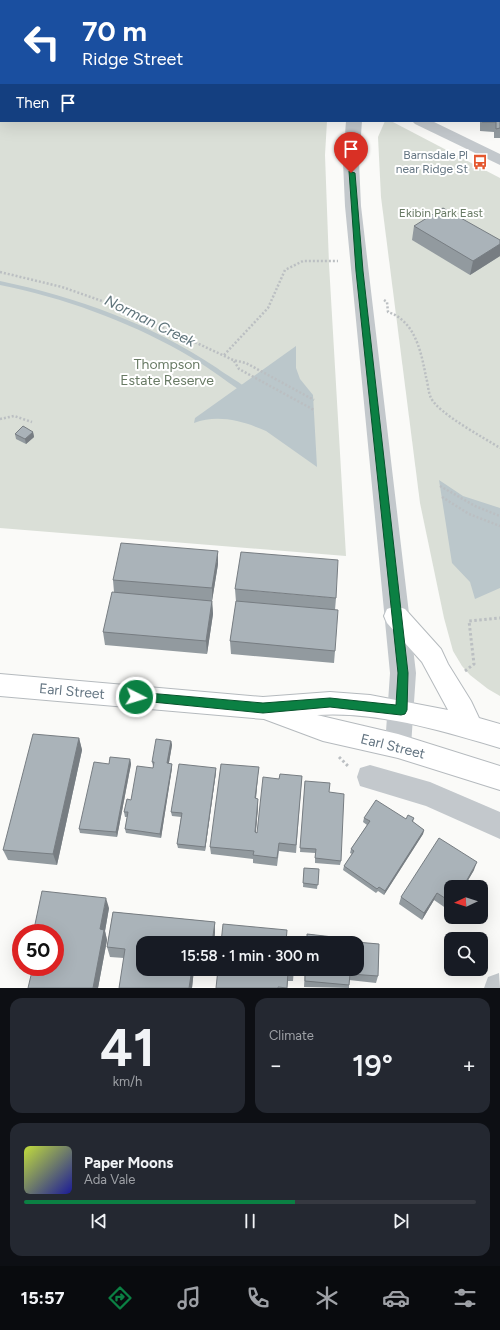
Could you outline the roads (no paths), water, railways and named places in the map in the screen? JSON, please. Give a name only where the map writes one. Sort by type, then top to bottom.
[{"type":"main road","points":[[396,616],[432,656],[438,670],[462,709],[469,726]]},
{"type":"main road","name":"Earl Street","points":[[0,685],[263,708],[330,703],[401,710],[469,726],[500,736]]},
{"type":"main road","name":"Earl Street","points":[[263,708],[323,729],[398,746],[500,778]]},
{"type":"street","points":[[354,122],[351,162],[353,206],[403,673],[398,746]]},
{"type":"street","points":[[422,122],[500,160]]},
{"type":"street","points":[[370,777],[430,795],[500,826]]},
{"type":"waterway","name":"Norman Creek","points":[[0,283],[72,301],[119,318],[185,351],[246,391]]},
{"type":"place","name":"Barnsdale Pl near Ridge St","points":[[480,162]]},
{"type":"park label","name":"Ekibin Park East","points":[[441,213]]},
{"type":"park label","name":"Thompson Estate Reserve","points":[[167,372]]}]
